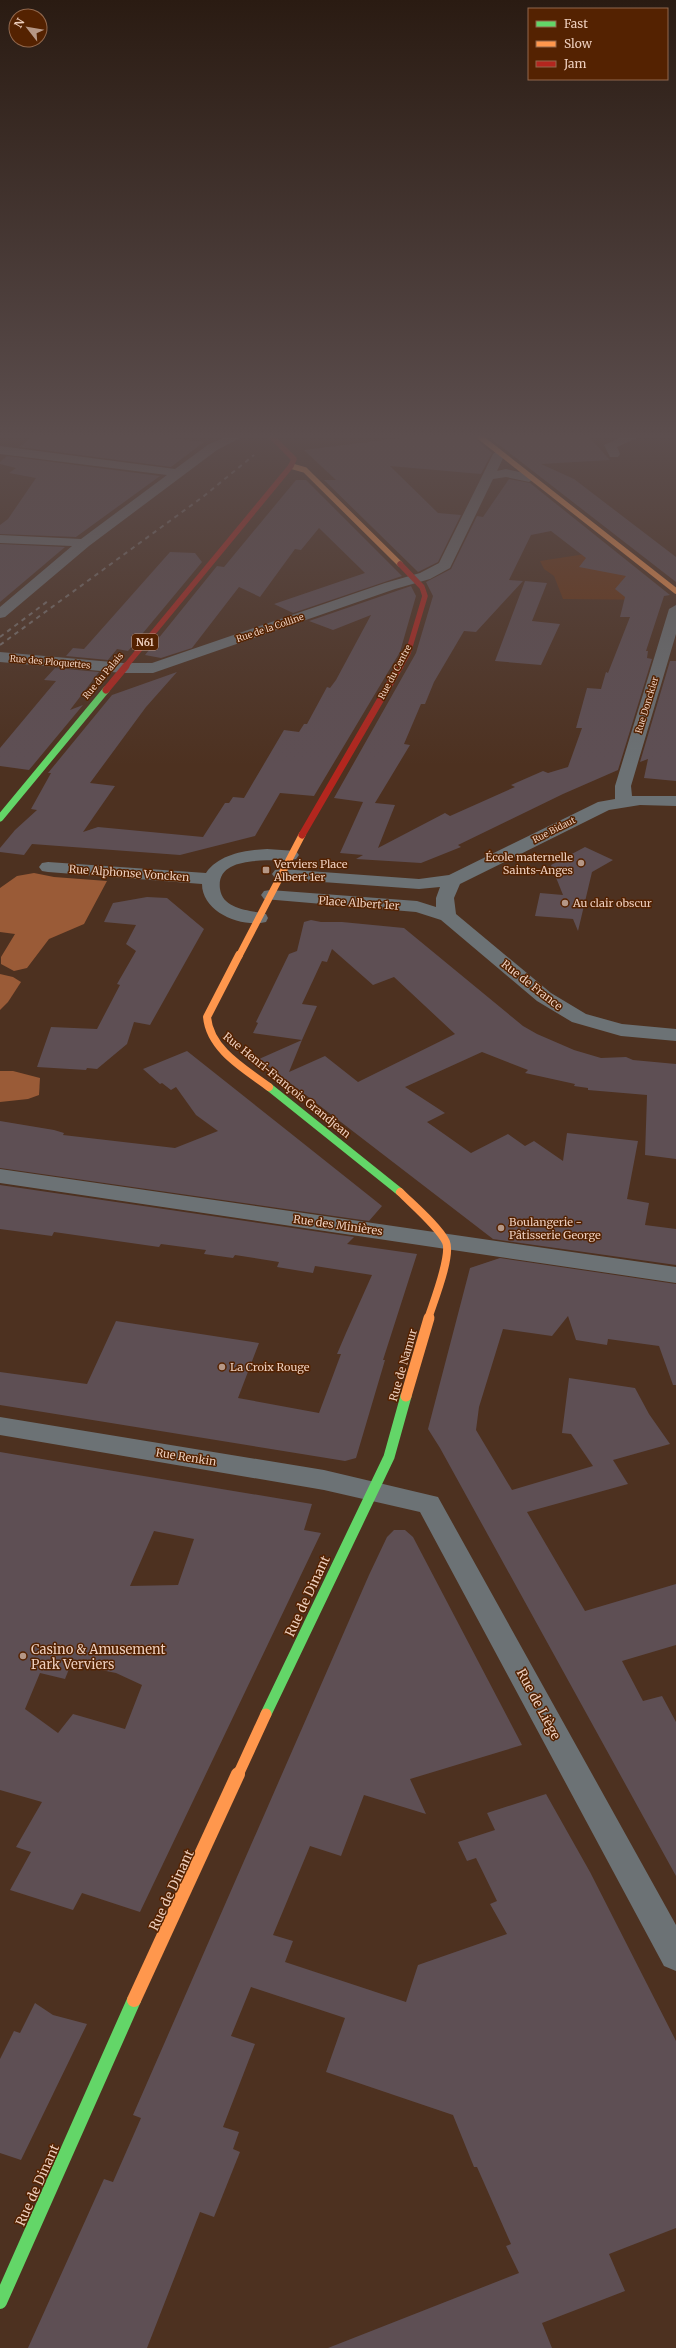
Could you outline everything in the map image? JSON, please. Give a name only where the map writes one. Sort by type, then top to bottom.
[{"type":"street","points":[[0,614],[80,547]]},
{"type":"street","name":"Rue du Palais","points":[[0,818],[224,547]]},
{"type":"street","name":"Rue du Centre","points":[[290,855],[408,653],[425,596],[422,587],[416,579],[383,547]]},
{"type":"street","points":[[416,579],[436,571],[445,565],[454,547]]},
{"type":"street","points":[[618,547],[676,591]]},
{"type":"street","name":"Rue de la Colline","points":[[123,668],[144,669],[163,666],[390,586],[416,579]]},
{"type":"street","name":"Rue Donckier","points":[[624,801],[623,786],[676,609]]},
{"type":"street","name":"Rue des Ploquettes","points":[[1,657],[123,668]]},
{"type":"street","name":"Rue Bidaut","points":[[453,880],[588,813],[624,801],[676,801]]},
{"type":"street","points":[[267,853],[290,855],[281,874],[259,918],[227,910],[219,904],[210,888],[211,879],[222,867],[247,856],[267,853]]},
{"type":"street","name":"Rue Alphonse Voncken","points":[[48,867],[211,879]]},
{"type":"street","name":"Place Albert 1er","points":[[281,874],[419,884],[453,880]]},
{"type":"street","points":[[448,916],[444,898],[446,889],[453,880]]},
{"type":"street","name":"Place Albert 1er","points":[[270,895],[417,907],[448,916]]},
{"type":"street","name":"Rue de France","points":[[448,916],[544,998],[579,1018],[621,1030],[676,1035]]},
{"type":"street","name":"Rue Henri-François Grandjean","points":[[259,918],[207,1015],[205,1026],[210,1036],[229,1055],[401,1193],[424,1215],[446,1242]]},
{"type":"street","name":"Rue des Minières","points":[[0,1176],[676,1275]]},
{"type":"street","name":"Rue de Namur","points":[[372,1492],[389,1457],[447,1255],[446,1242]]},
{"type":"street","name":"Rue Renkin","points":[[0,1426],[324,1480],[372,1492]]},
{"type":"street","name":"Rue de Liège","points":[[372,1492],[429,1504],[676,1956]]},
{"type":"street","name":"Rue de Dinant","points":[[0,2302],[140,1988],[311,1616],[372,1492]]},
{"type":"shaded area","points":[[605,551],[662,600],[563,599],[554,576],[544,569],[540,561]]},
{"type":"shaded area","points":[[34,873],[54,877],[107,881],[84,924],[49,939],[27,968],[14,971],[1,964],[1,957],[15,934],[0,932],[0,888],[17,876]]},
{"type":"shaded area","points":[[0,974],[13,977],[21,982],[8,1002],[0,1010]]},
{"type":"shaded area","points":[[0,1071],[13,1071],[40,1078],[39,1095],[28,1099],[0,1102]]},
{"type":"building","points":[[0,547],[65,547],[0,602]]},
{"type":"building","points":[[241,547],[304,547],[301,550],[295,549],[260,597],[239,587],[192,648],[161,658],[145,655],[217,566],[224,567]]},
{"type":"building","points":[[338,547],[373,547],[402,576],[293,613],[274,604],[365,573]]},
{"type":"building","points":[[392,547],[446,547],[438,562],[418,572]]},
{"type":"building","points":[[462,547],[525,547],[509,580],[523,581],[476,632],[464,631],[434,682],[425,704],[421,704],[404,744],[410,745],[375,803],[395,805],[378,848],[445,813],[450,816],[515,787],[511,785],[543,771],[548,773],[568,767],[582,728],[576,728],[587,688],[601,689],[606,672],[608,673],[630,617],[620,617],[625,597],[615,589],[626,576],[579,567],[586,558],[571,547],[609,547],[670,595],[664,596],[646,651],[648,651],[647,658],[652,659],[618,770],[563,794],[458,845],[461,847],[421,863],[356,859],[363,855],[340,853],[363,802],[334,798],[416,653],[433,596],[426,582],[451,569]]},
{"type":"building","points":[[630,547],[662,547],[676,557],[676,582]]},
{"type":"building","points":[[170,552],[195,553],[202,562],[128,651],[117,649],[108,660],[66,656],[73,648],[84,649]]},
{"type":"building","points":[[525,581],[547,583],[532,621],[560,624],[541,665],[495,661]]},
{"type":"building","points":[[411,586],[416,596],[400,652],[314,796],[280,793],[255,836],[180,855],[32,844],[24,855],[0,852],[0,848],[15,830],[37,810],[31,809],[51,773],[48,773],[112,695],[177,672],[146,707],[90,783],[115,786],[83,832],[98,827],[203,837],[225,803],[229,803],[233,797],[244,798],[284,730],[299,732],[304,724],[307,724],[327,687],[330,688],[336,680],[371,615],[333,630],[309,621]]},
{"type":"building","points":[[670,661],[676,661],[676,781],[644,778],[648,759],[640,762]]},
{"type":"building","points":[[55,668],[99,672],[70,710],[83,705],[29,770],[0,766],[0,748],[56,681],[44,680]]},
{"type":"building","points":[[585,847],[613,860],[592,872],[578,931],[573,919],[535,916],[540,893],[563,895],[551,865]]},
{"type":"building","points":[[147,897],[167,898],[204,929],[150,1025],[134,1022],[127,1044],[97,1069],[87,1068],[86,1070],[37,1067],[51,1027],[97,1029],[120,985],[117,984],[136,951],[126,944],[136,925],[104,922],[113,903]]},
{"type":"building","points":[[311,920],[404,928],[523,1026],[537,1034],[574,1050],[601,1058],[626,1057],[633,1060],[676,1064],[676,1159],[645,1155],[647,1095],[588,1090],[588,1088],[574,1086],[575,1084],[525,1073],[528,1070],[482,1052],[405,1087],[445,1113],[427,1122],[471,1153],[508,1134],[525,1146],[534,1141],[563,1161],[567,1133],[638,1141],[627,1199],[649,1203],[645,1225],[676,1229],[676,1265],[493,1239],[259,1059],[302,1040],[253,1033],[258,1023],[256,1022],[289,954],[297,951],[304,922]],"holes":[[[332,949],[373,985],[394,977],[455,1034],[358,1082],[325,1056],[289,1072],[317,1006],[302,1004],[322,961],[327,962]]]},
{"type":"building","points":[[187,1051],[382,1206],[369,1221],[0,1168],[0,1121],[54,1130],[64,1133],[63,1135],[175,1148],[218,1131],[196,1115],[176,1087],[171,1090],[162,1083],[160,1084],[143,1069]]},
{"type":"building","points":[[0,1185],[354,1237],[347,1244],[417,1254],[383,1360],[385,1360],[356,1458],[345,1461],[0,1405],[0,1372],[87,1384],[116,1321],[259,1343],[238,1398],[319,1413],[341,1354],[337,1354],[372,1275],[315,1266],[313,1273],[277,1267],[279,1262],[235,1255],[233,1258],[204,1254],[206,1250],[161,1244],[159,1247],[54,1232],[52,1236],[0,1229]]},
{"type":"building","points":[[500,1258],[676,1284],[676,1385],[673,1385],[659,1346],[608,1339],[607,1345],[576,1340],[568,1316],[552,1336],[503,1329],[479,1407],[476,1430],[512,1490],[593,1466],[571,1434],[562,1433],[569,1378],[635,1388],[649,1414],[670,1444],[613,1460],[628,1484],[527,1512],[585,1611],[676,1584],[676,1645],[622,1661],[643,1701],[662,1696],[676,1722],[676,1876],[440,1448],[428,1429],[470,1268]]},
{"type":"building","points":[[0,1452],[312,1504],[304,1530],[321,1533],[140,1912],[82,1893],[73,1910],[10,1890],[31,1852],[16,1847],[42,1802],[0,1790]],"holes":[[[154,1531],[194,1539],[178,1585],[130,1586]],[[71,1664],[116,1673],[142,1685],[125,1729],[73,1714],[58,1733],[25,1709],[40,1673],[65,1679]]]},
{"type":"building","points":[[394,1530],[405,1530],[413,1537],[522,1745],[410,1779],[426,1814],[364,1795],[341,1856],[310,1846],[273,1935],[293,1941],[285,1962],[406,2002],[418,1965],[507,1934],[490,1904],[497,1901],[476,1858],[467,1861],[458,1842],[495,1830],[487,1813],[546,1794],[590,1872],[676,2041],[676,2228],[609,2254],[625,2291],[542,2323],[552,2348],[328,2348],[519,2273],[506,2246],[511,2244],[477,2167],[474,2167],[453,2115],[326,2072],[345,2018],[251,1987],[231,2036],[255,2044],[223,2127],[239,2132],[233,2149],[240,2152],[214,2217],[200,2212],[147,2348],[28,2348],[104,2179],[113,2182],[141,2118],[133,2115],[369,1575],[387,1537]]},
{"type":"building","points":[[35,2003],[53,2015],[87,2024],[21,2160],[0,2153],[0,2059],[14,2031],[20,2033]]},
{"type":"railway","points":[[0,645],[135,547]]},
{"type":"railway","points":[[0,637],[48,601]]},
{"type":"traffic: fast","points":[[0,818],[106,690]]},
{"type":"traffic: fast","points":[[269,1087],[400,1192]]},
{"type":"traffic: fast","points":[[266,1714],[389,1457],[406,1396]]},
{"type":"traffic: fast","points":[[0,2302],[134,2000]]},
{"type":"traffic: slow","points":[[382,547],[400,564]]},
{"type":"traffic: slow","points":[[619,547],[676,591]]},
{"type":"traffic: slow","points":[[269,1087],[240,1065],[220,1047],[213,1038],[208,1027],[207,1017],[302,835]]},
{"type":"traffic: slow","points":[[400,1192],[424,1215],[446,1242],[447,1255],[406,1396]]},
{"type":"traffic: slow","points":[[134,2000],[266,1714]]},
{"type":"traffic: jam","points":[[106,690],[224,547]]},
{"type":"traffic: jam","points":[[302,835],[408,653],[425,596],[422,587],[400,564]]},
{"type":"place","name":"École maternelle Saints-Anges","points":[[581,863]]},
{"type":"place","name":"Verviers Place Albert 1er","points":[[266,870]]},
{"type":"place","name":"Au clair obscur","points":[[565,903]]},
{"type":"place","name":"Boulangerie - Pâtisserie George","points":[[501,1228]]},
{"type":"place","name":"La Croix Rouge","points":[[222,1367]]},
{"type":"place","name":"Casino & Amusement Park Verviers","points":[[23,1656]]}]
